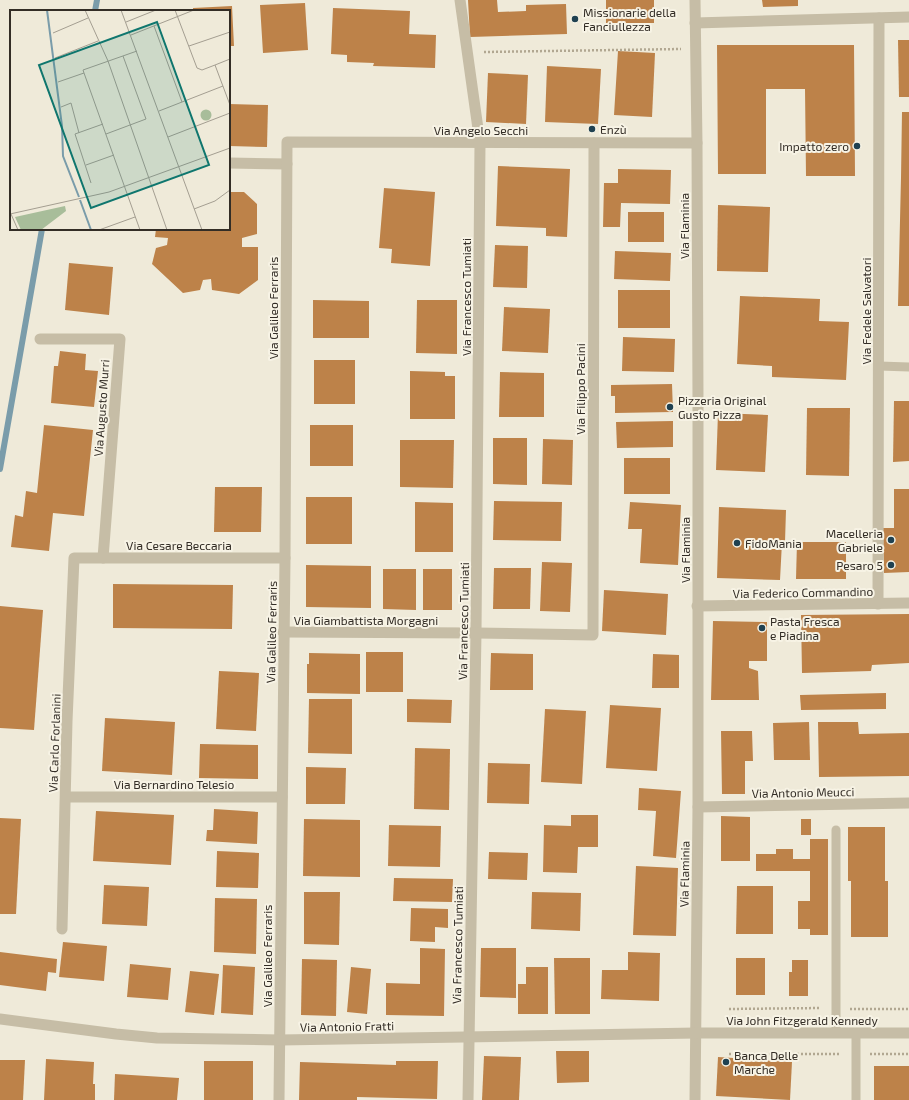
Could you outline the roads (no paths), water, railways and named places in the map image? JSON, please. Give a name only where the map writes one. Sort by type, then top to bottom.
[{"type":"street","name":"Via Francesco Tumiati","points":[[460,0],[480,143],[476,633],[468,1100]]},
{"type":"street","name":"Via Flaminia","points":[[695,0],[698,392],[698,807],[695,1100]]},
{"type":"street","points":[[695,23],[909,17]]},
{"type":"street","name":"Via Fedele Salvatori","points":[[878,604],[879,18]]},
{"type":"street","name":"Via Angelo Secchi","points":[[287,164],[287,142],[697,143]]},
{"type":"street","name":"Via Filippo Pacini","points":[[593,635],[594,143]]},
{"type":"street","points":[[230,163],[287,164]]},
{"type":"street","name":"Via Galileo Ferraris","points":[[279,1100],[285,558],[287,164]]},
{"type":"street","name":"Via Augusto Murri","points":[[40,339],[120,339],[103,558]]},
{"type":"street","name":"Via Cesare Beccaria","points":[[74,558],[285,558]]},
{"type":"street","name":"Via Carlo Forlanini","points":[[62,929],[74,558]]},
{"type":"street","name":"Via Federico Commandino","points":[[697,606],[909,603]]},
{"type":"street","name":"Via Giambattista Morgagni","points":[[283,632],[593,635]]},
{"type":"street","name":"Via Bernardino Telesio","points":[[66,797],[282,797]]},
{"type":"street","name":"Via Antonio Meucci","points":[[698,807],[909,803]]},
{"type":"street","name":"Via Antonio Fratti","points":[[0,1019],[157,1038],[280,1040],[696,1033]]},
{"type":"street","name":"Via John Fitzgerald Kennedy","points":[[696,1033],[909,1033]]},
{"type":"lane","points":[[879,366],[909,366]]},
{"type":"lane","points":[[836,830],[836,1033]]},
{"type":"lane","points":[[856,1033],[856,1100]]},
{"type":"waterway","points":[[95,10],[97,0]]},
{"type":"waterway","points":[[0,469],[42,230]]},
{"type":"place","name":"Missionarie della Fanciullezza","points":[[575,19]]},
{"type":"place","name":"Enzù","points":[[592,129]]},
{"type":"place","name":"Impatto zero","points":[[857,146]]},
{"type":"place","name":"Pizzeria Original Gusto Pizza","points":[[670,407]]},
{"type":"place","name":"Macelleria Gabriele","points":[[891,540]]},
{"type":"place","name":"FidoMania","points":[[737,543]]},
{"type":"place","name":"Pesaro 5","points":[[891,565]]},
{"type":"place","name":"Pasta Fresca e Piadina","points":[[762,628]]},
{"type":"place","name":"Banca Delle Marche","points":[[726,1062]]}]
